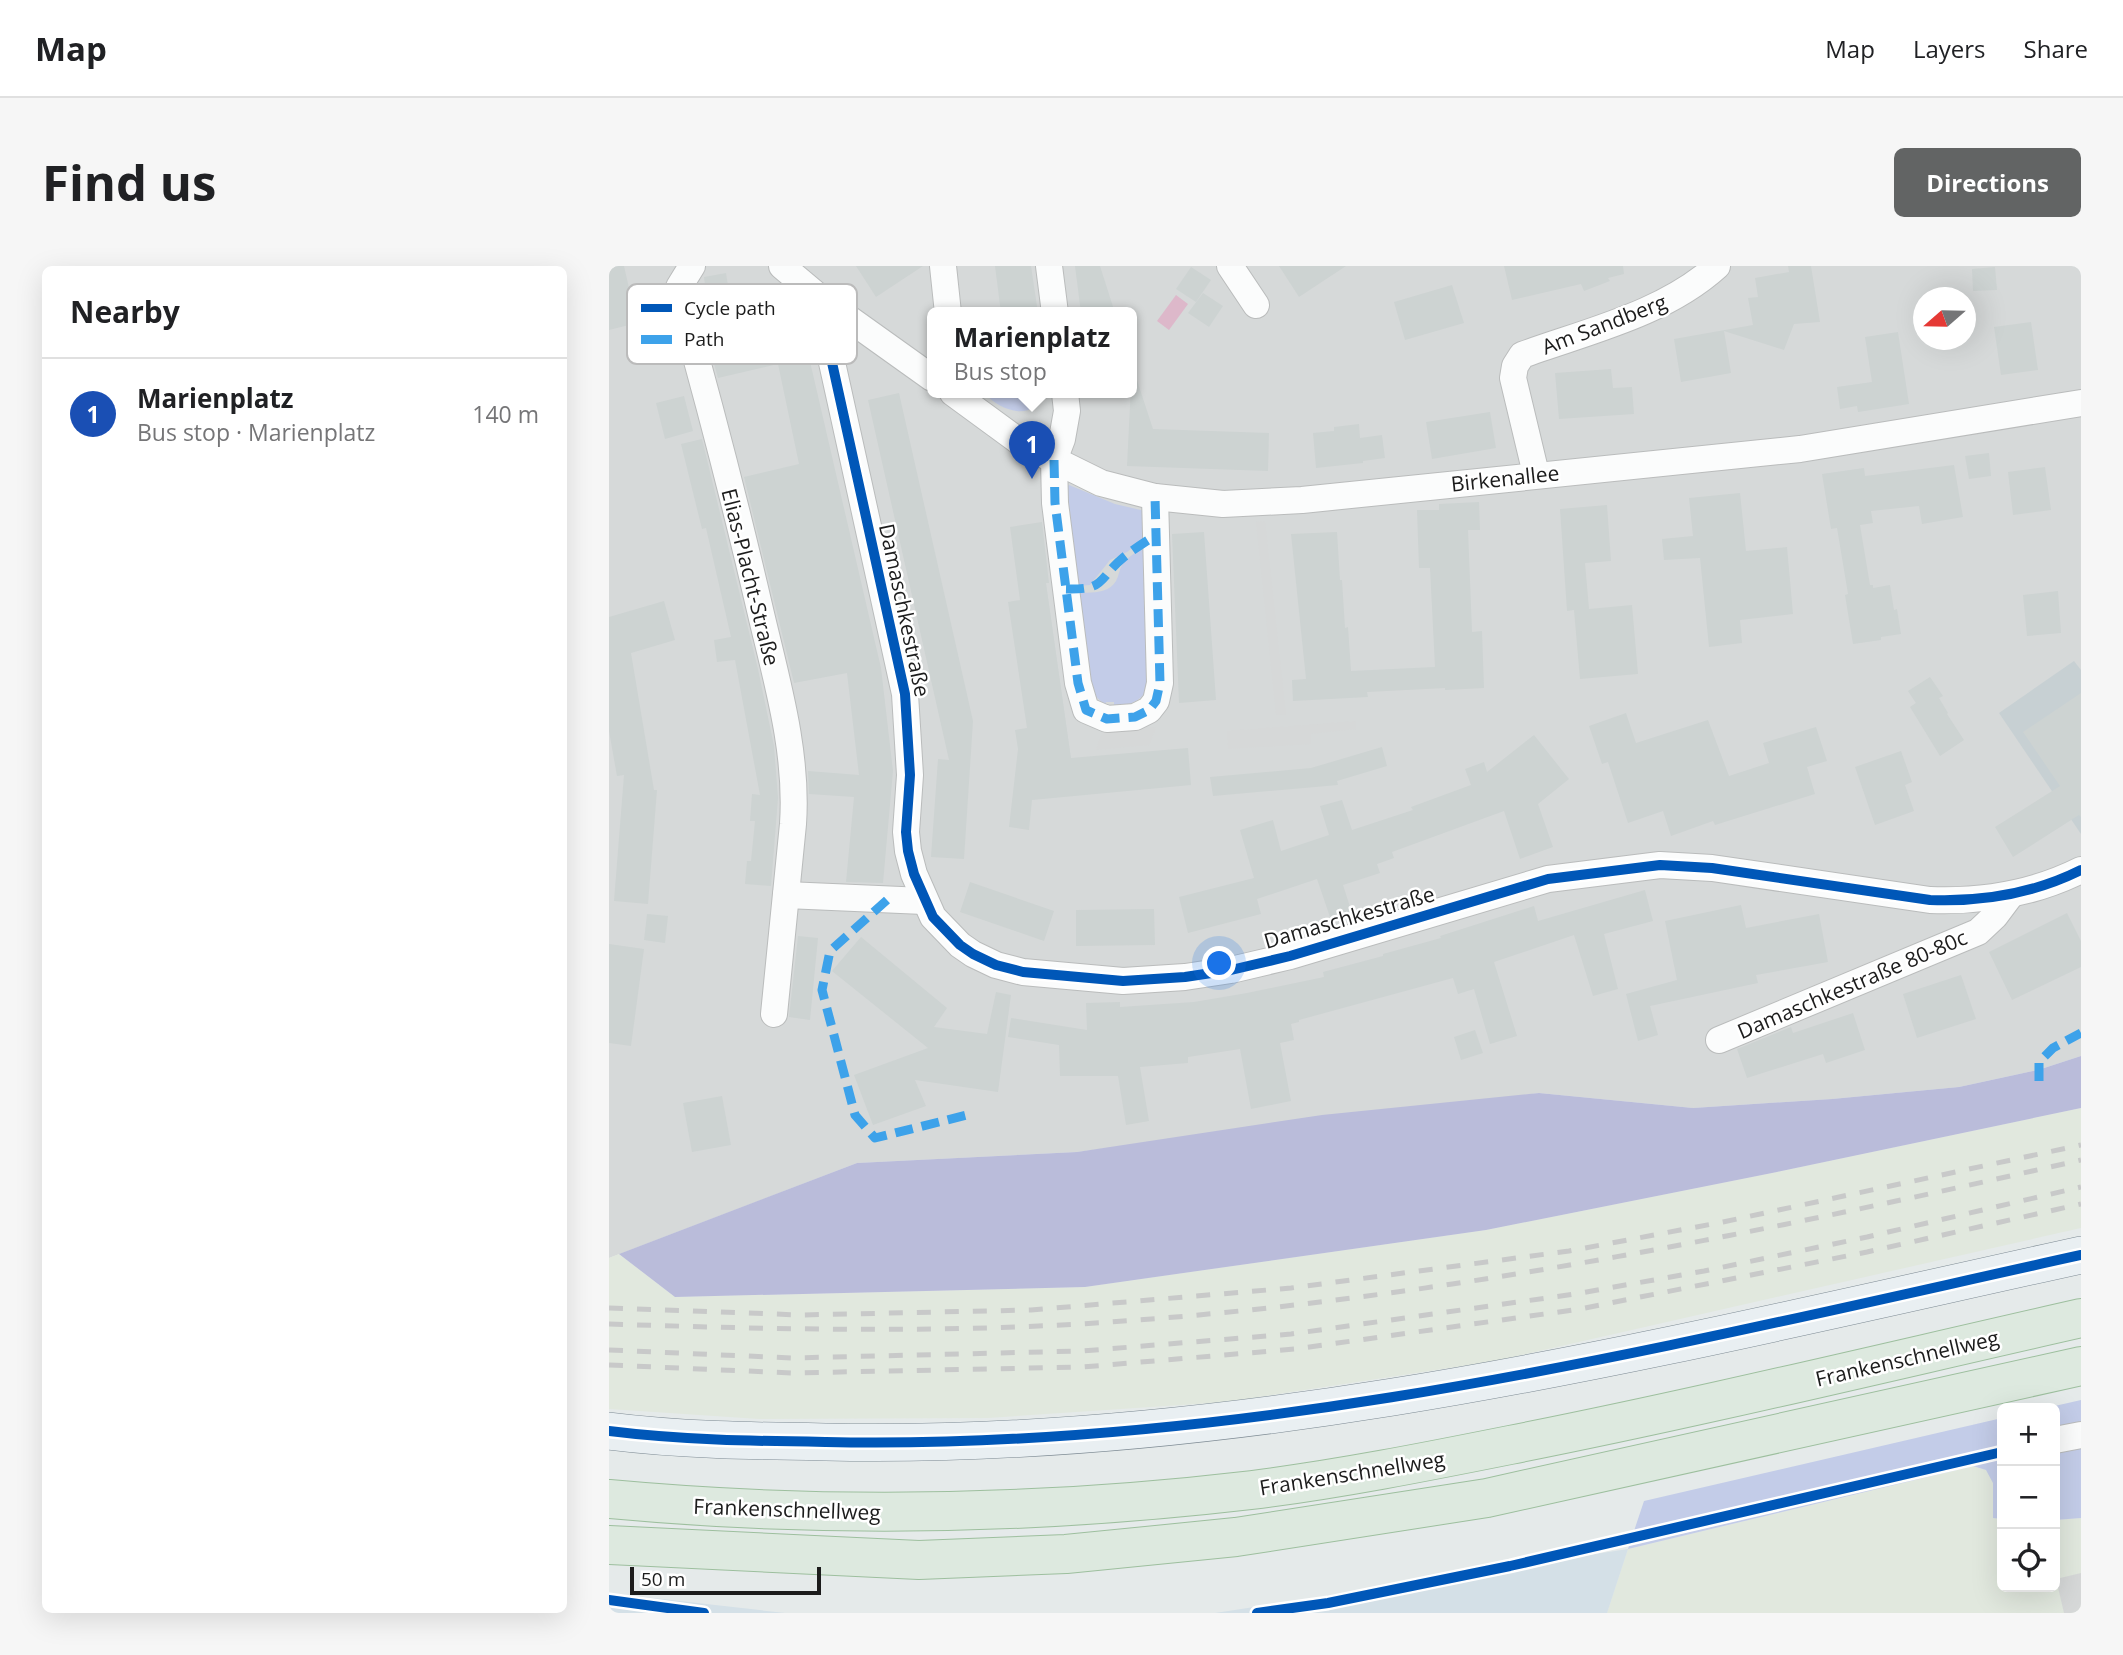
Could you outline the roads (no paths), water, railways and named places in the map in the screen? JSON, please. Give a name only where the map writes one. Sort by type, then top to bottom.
[{"type":"highway","name":"Frankenschnellweg","points":[[609,1499],[797,1512],[922,1513],[1061,1508],[1255,1489],[1389,1469],[1669,1413],[2081,1318]]},
{"type":"highway","points":[[609,1545],[919,1560],[1066,1554],[1236,1537],[1487,1498],[2081,1366]]},
{"type":"main road","points":[[609,1431],[767,1441],[989,1442],[1227,1422],[1497,1381],[2081,1255]]},
{"type":"street","name":"Elias-Placht-Straße","points":[[681,284],[692,266]]},
{"type":"street","points":[[943,266],[947,307]]},
{"type":"street","points":[[1049,266],[1054,307]]},
{"type":"street","points":[[1230,266],[1256,304]]},
{"type":"street","name":"Am Sandberg","points":[[1536,474],[1513,378],[1515,366],[1522,355],[1669,300],[1704,278],[1717,266]]},
{"type":"street","points":[[785,267],[804,284]]},
{"type":"street","points":[[857,325],[927,374]]},
{"type":"street","name":"Elias-Placht-Straße","points":[[697,364],[744,540],[790,748],[795,793],[774,1014]]},
{"type":"street","name":"Damaschkestraße","points":[[832,364],[905,694],[910,775],[906,832],[914,874],[933,917],[960,946],[996,965],[1023,972],[1123,981],[1185,977],[1231,970],[1290,956],[1548,879],[1614,869],[1660,865],[1712,868],[1930,900],[1965,901],[2010,896],[2081,870]]},
{"type":"street","name":"Birkenallee","points":[[960,398],[1024,445],[1101,482],[1155,497],[1223,504],[1302,500],[1800,449],[2081,403]]},
{"type":"street","points":[[1065,398],[1062,439],[1054,460],[1055,503],[1078,682],[1086,710],[1107,719],[1135,717],[1150,710],[1156,701],[1160,683],[1155,497]]},
{"type":"street","points":[[786,895],[925,901]]},
{"type":"street","name":"Damaschkestraße 80-80c","points":[[1719,1040],[1978,932],[2010,896]]},
{"type":"street","points":[[2060,1439],[2081,1434]]},
{"type":"railway","points":[[609,1308],[801,1315],[1031,1310],[1291,1288],[1569,1251],[1723,1222],[2081,1145]]},
{"type":"railway","points":[[609,1324],[844,1329],[1020,1327],[1206,1314],[1332,1300],[1458,1283],[1708,1240],[2081,1160]]},
{"type":"railway","points":[[609,1350],[792,1358],[1082,1351],[1291,1334],[1575,1294],[1704,1271],[1867,1237],[2081,1187]]},
{"type":"railway","points":[[609,1365],[792,1373],[1083,1367],[1295,1349],[1580,1309],[1867,1252],[2081,1204]]},
{"type":"place","name":"Marienplatz","points":[[1032,479]]}]
